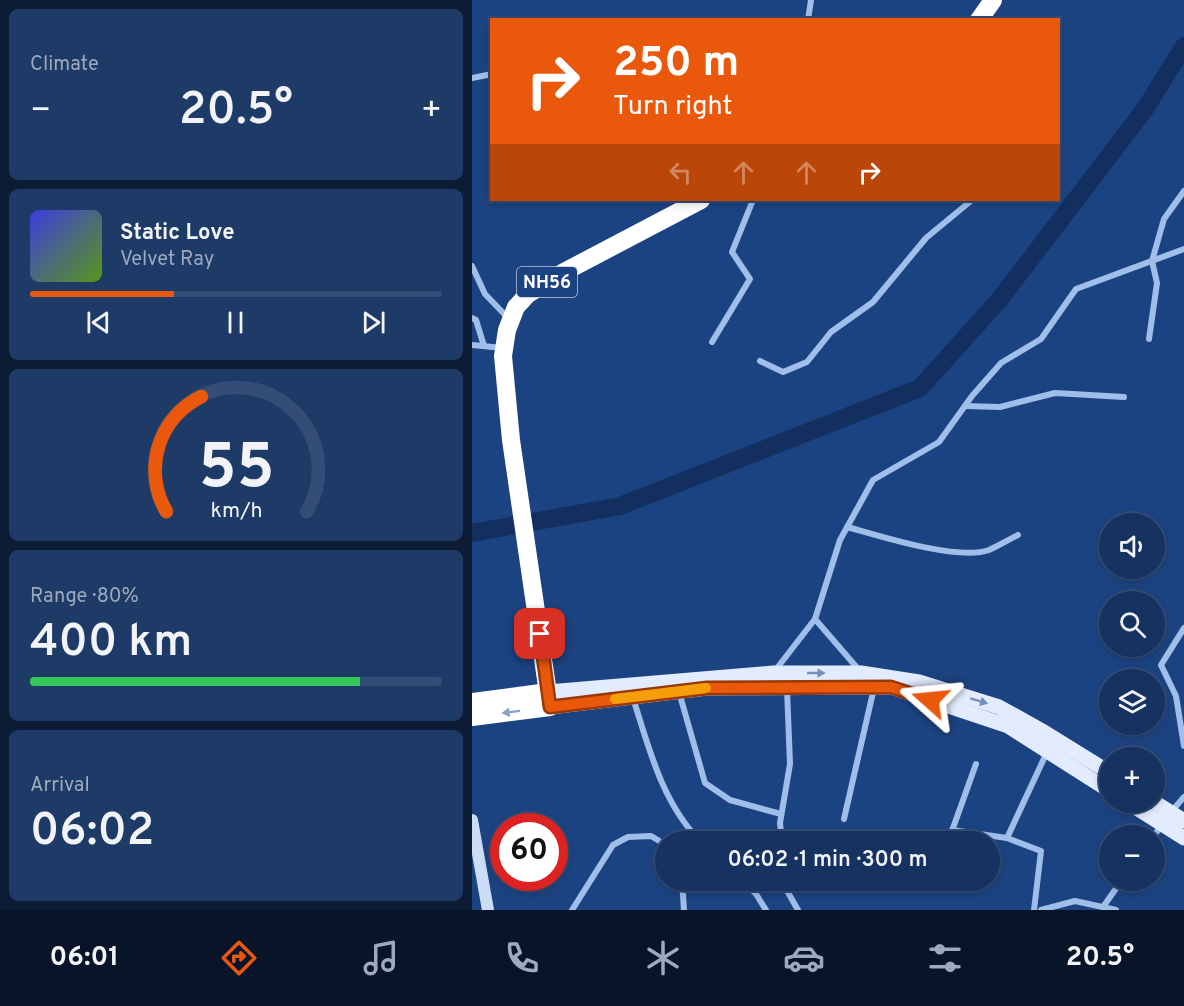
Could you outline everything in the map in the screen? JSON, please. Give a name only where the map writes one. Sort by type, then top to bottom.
[{"type":"highway","points":[[980,18],[993,0]]},
{"type":"highway","name":"NH56","points":[[549,699],[511,440],[503,356],[510,321],[516,307],[528,294],[564,272],[699,201]]},
{"type":"highway","points":[[472,702],[549,699]]},
{"type":"highway","points":[[472,717],[549,699]]},
{"type":"main road","points":[[549,699],[773,673],[861,673],[919,682],[999,706],[1099,766]]},
{"type":"main road","points":[[549,699],[625,698],[707,688],[891,687],[1008,726],[1099,784]]},
{"type":"main road","points":[[1148,813],[1167,823],[1183,838]]},
{"type":"street","points":[[808,18],[811,0]]},
{"type":"street","points":[[472,78],[490,74]]},
{"type":"street","points":[[1149,339],[1157,283],[1152,261],[1164,219],[1183,191]]},
{"type":"street","points":[[712,342],[750,279],[732,252],[753,201]]},
{"type":"street","points":[[760,361],[783,372],[807,362],[831,332],[873,302],[926,238],[971,201]]},
{"type":"street","points":[[773,673],[815,619],[840,540],[873,480],[939,442],[1001,363],[1041,339],[1076,289],[1183,249]]},
{"type":"street","points":[[472,266],[485,294],[510,321]]},
{"type":"street","points":[[472,318],[476,320],[484,346]]},
{"type":"street","points":[[472,345],[504,348]]},
{"type":"street","points":[[965,406],[1000,407],[1055,393],[1124,397]]},
{"type":"street","points":[[847,527],[911,545],[970,553],[988,550],[1018,535]]},
{"type":"street","points":[[815,619],[861,673]]},
{"type":"street","points":[[1183,628],[1160,665],[1176,696],[1183,746]]},
{"type":"street","points":[[844,819],[874,687]]},
{"type":"street","points":[[781,831],[781,814],[790,764],[787,688]]},
{"type":"street","points":[[679,692],[705,783],[730,800],[781,814]]},
{"type":"street","points":[[625,698],[660,781],[690,831]]},
{"type":"street","points":[[1178,708],[1183,700]]},
{"type":"street","points":[[1007,838],[1048,752]]},
{"type":"street","points":[[976,764],[952,830],[1007,838],[1041,851],[1034,910]]},
{"type":"street","points":[[1167,823],[1183,796]]},
{"type":"street","points":[[473,830],[488,910]]},
{"type":"street","points":[[572,910],[613,845],[628,837],[651,836],[655,838]]},
{"type":"street","points":[[683,891],[684,910]]},
{"type":"street","points":[[753,891],[766,910]]},
{"type":"street","points":[[787,891],[798,910]]},
{"type":"street","points":[[1104,907],[1115,891]]},
{"type":"street","points":[[1041,910],[1075,901],[1116,910]]},
{"type":"waterway","points":[[472,533],[620,506],[920,388],[1000,299],[1145,109],[1184,46]]},
{"type":"slow traffic","points":[[615,699],[706,688]]},
{"type":"route","points":[[540,634],[550,707],[707,688],[891,687],[930,700]]}]
